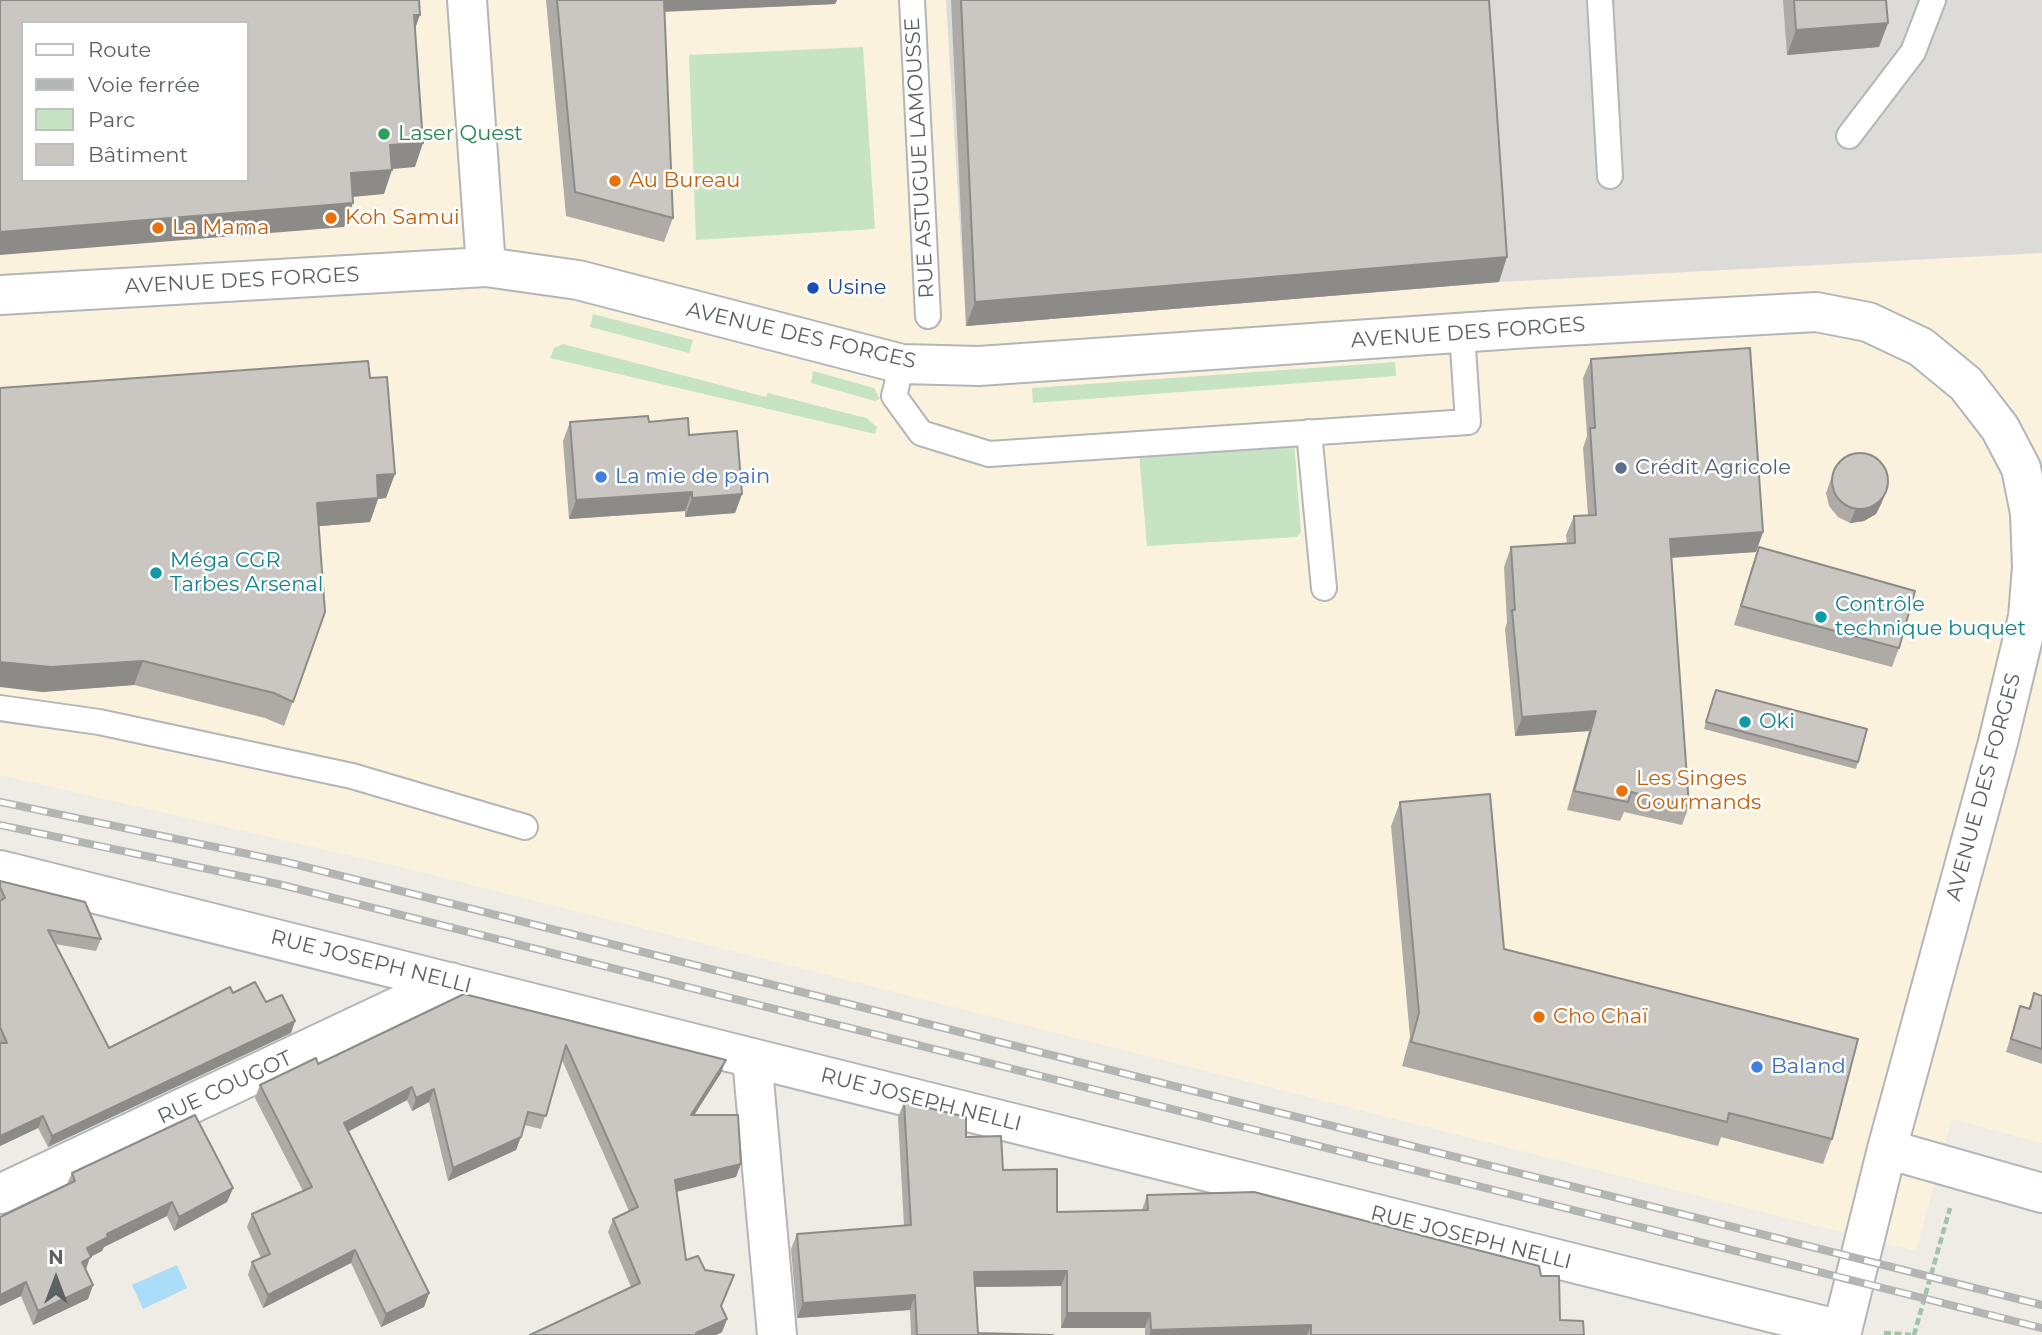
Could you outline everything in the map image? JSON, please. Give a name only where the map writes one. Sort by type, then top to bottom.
[{"type":"street","points":[[467,0],[485,267]]},
{"type":"street","name":"AVENUE DES FORGES","points":[[0,295],[485,267],[578,280],[902,364],[979,366],[1816,312],[1868,322],[1921,346],[1966,384],[2005,438],[2021,468],[2030,513],[2032,567],[2028,617],[1998,742],[1887,1149],[1841,1333]]},
{"type":"street","name":"RUE JOSEPH NELLI","points":[[0,870],[1841,1333]]},
{"type":"street","name":"RUE COUGOT","points":[[0,1194],[450,982]]},
{"type":"street","points":[[752,1058],[771,1332]]},
{"type":"street","points":[[1887,1149],[2042,1193]]},
{"type":"lane","name":"RUE ASTUGUE LAMOUSSE","points":[[912,0],[928,316]]},
{"type":"lane","points":[[1600,0],[1611,176]]},
{"type":"lane","points":[[1849,136],[1913,52],[1933,0]]},
{"type":"lane","points":[[902,364],[894,396],[921,433],[989,454],[1468,422],[1462,333]]},
{"type":"lane","points":[[1309,432],[1324,588]]},
{"type":"lane","points":[[0,708],[99,722],[352,776],[526,827]]},
{"type":"path","points":[[1914,1335],[1960,1170]]},
{"type":"shaded area","points":[[0,0],[951,0],[967,326],[1499,282],[2042,253],[2042,1143],[1952,1119],[1916,1251],[409,869],[0,775]]},
{"type":"shaded area","points":[[946,0],[2042,0],[2042,253],[1499,282],[966,326]]},
{"type":"green space","points":[[863,47],[875,229],[696,240],[689,55]]},
{"type":"green space","points":[[593,314],[693,340],[689,353],[590,327]]},
{"type":"green space","points":[[563,344],[766,397],[768,393],[866,418],[877,427],[875,434],[550,358],[554,348]]},
{"type":"green space","points":[[1395,362],[1396,376],[1033,403],[1032,388]]},
{"type":"green space","points":[[813,371],[874,388],[880,399],[875,401],[811,383]]},
{"type":"green space","points":[[1294,441],[1301,532],[1297,537],[1147,546],[1139,453]]},
{"type":"water","points":[[177,1265],[187,1288],[143,1309],[132,1285]]},
{"type":"building","points":[[0,0],[419,0],[420,15],[414,15],[423,143],[390,145],[392,170],[351,173],[353,203],[0,232]]},
{"type":"building","points":[[557,0],[664,0],[673,218],[575,192]]},
{"type":"building","points":[[961,0],[1489,0],[1507,257],[975,302]]},
{"type":"building","points":[[1794,0],[1886,0],[1888,23],[1796,30]]},
{"type":"building","points":[[1750,348],[1763,532],[1670,539],[1689,806],[1631,792],[1628,802],[1574,791],[1596,711],[1522,717],[1512,610],[1515,610],[1511,547],[1575,543],[1574,516],[1596,515],[1590,428],[1595,428],[1591,359]]},
{"type":"building","name":"Méga CGR Tarbes Arsenal","points":[[368,361],[370,378],[387,377],[395,474],[377,475],[378,498],[317,503],[325,612],[293,702],[274,693],[143,661],[51,667],[0,662],[0,388]]},
{"type":"building","points":[[648,416],[649,422],[688,418],[689,435],[737,431],[742,494],[692,498],[692,492],[576,500],[570,422]]},
{"type":"building","points":[[1855,453],[1865,453],[1880,461],[1886,470],[1886,492],[1880,501],[1865,509],[1855,509],[1837,497],[1832,486],[1832,476],[1844,458]]},
{"type":"building","name":"Contrôle technique buquet","points":[[1759,547],[1915,591],[1899,648],[1741,606]]},
{"type":"building","points":[[1716,690],[1867,729],[1858,762],[1706,722]]},
{"type":"building","points":[[1490,794],[1504,949],[1858,1039],[1832,1139],[1729,1113],[1727,1122],[1411,1042],[1419,1013],[1400,802]]},
{"type":"building","points":[[0,881],[85,902],[101,939],[48,930],[109,1048],[230,987],[233,993],[255,982],[266,1002],[282,995],[295,1021],[52,1136],[43,1116],[0,1136],[0,1043],[7,1043],[0,1027],[0,901],[5,898]]},
{"type":"building","points":[[2034,993],[2042,996],[2042,1049],[2011,1039],[2020,1006],[2030,1009]]},
{"type":"building","points":[[464,994],[726,1060],[691,1115],[738,1115],[741,1164],[675,1180],[686,1260],[698,1256],[705,1270],[734,1275],[721,1306],[727,1319],[696,1333],[699,1335],[530,1335],[640,1283],[613,1219],[638,1207],[566,1045],[546,1116],[528,1112],[521,1137],[453,1168],[434,1089],[416,1098],[412,1087],[344,1123],[429,1293],[386,1314],[355,1250],[268,1295],[252,1262],[270,1254],[252,1214],[312,1187],[260,1085],[316,1058],[318,1064]]},
{"type":"building","points":[[904,1102],[966,1117],[966,1137],[1001,1136],[1003,1170],[1057,1169],[1057,1212],[1148,1210],[1147,1195],[1254,1192],[1539,1266],[1541,1276],[1559,1276],[1560,1320],[1583,1321],[1584,1335],[1311,1335],[1311,1325],[1151,1330],[1150,1313],[1067,1313],[1067,1271],[974,1272],[978,1333],[1053,1335],[917,1335],[915,1295],[803,1303],[797,1234],[911,1225]]},
{"type":"building","points":[[195,1115],[233,1188],[179,1217],[172,1202],[107,1234],[108,1237],[87,1248],[91,1257],[82,1262],[93,1285],[38,1311],[26,1282],[0,1295],[0,1217],[75,1181],[72,1173]]},
{"type":"railway","points":[[0,802],[286,862],[2042,1305]]},
{"type":"railway","points":[[0,825],[278,884],[2042,1328]]},
{"type":"place","name":"Laser Quest","points":[[384,134]]},
{"type":"place","name":"Au Bureau","points":[[615,181]]},
{"type":"place","name":"Koh Samui","points":[[331,218]]},
{"type":"place","name":"La Mama","points":[[158,228]]},
{"type":"place","name":"Usine","points":[[813,288]]},
{"type":"place","name":"Crédit Agricole","points":[[1621,468]]},
{"type":"place","name":"La mie de pain","points":[[601,477]]},
{"type":"place","name":"Méga CGR Tarbes Arsenal","points":[[156,573]]},
{"type":"place","name":"Contrôle technique buquet","points":[[1821,617]]},
{"type":"place","name":"Oki","points":[[1745,722]]},
{"type":"place","name":"Les Singes Gourmands","points":[[1622,791]]},
{"type":"place","name":"Cho Chaï","points":[[1539,1017]]},
{"type":"place","name":"Baland","points":[[1757,1067]]}]
